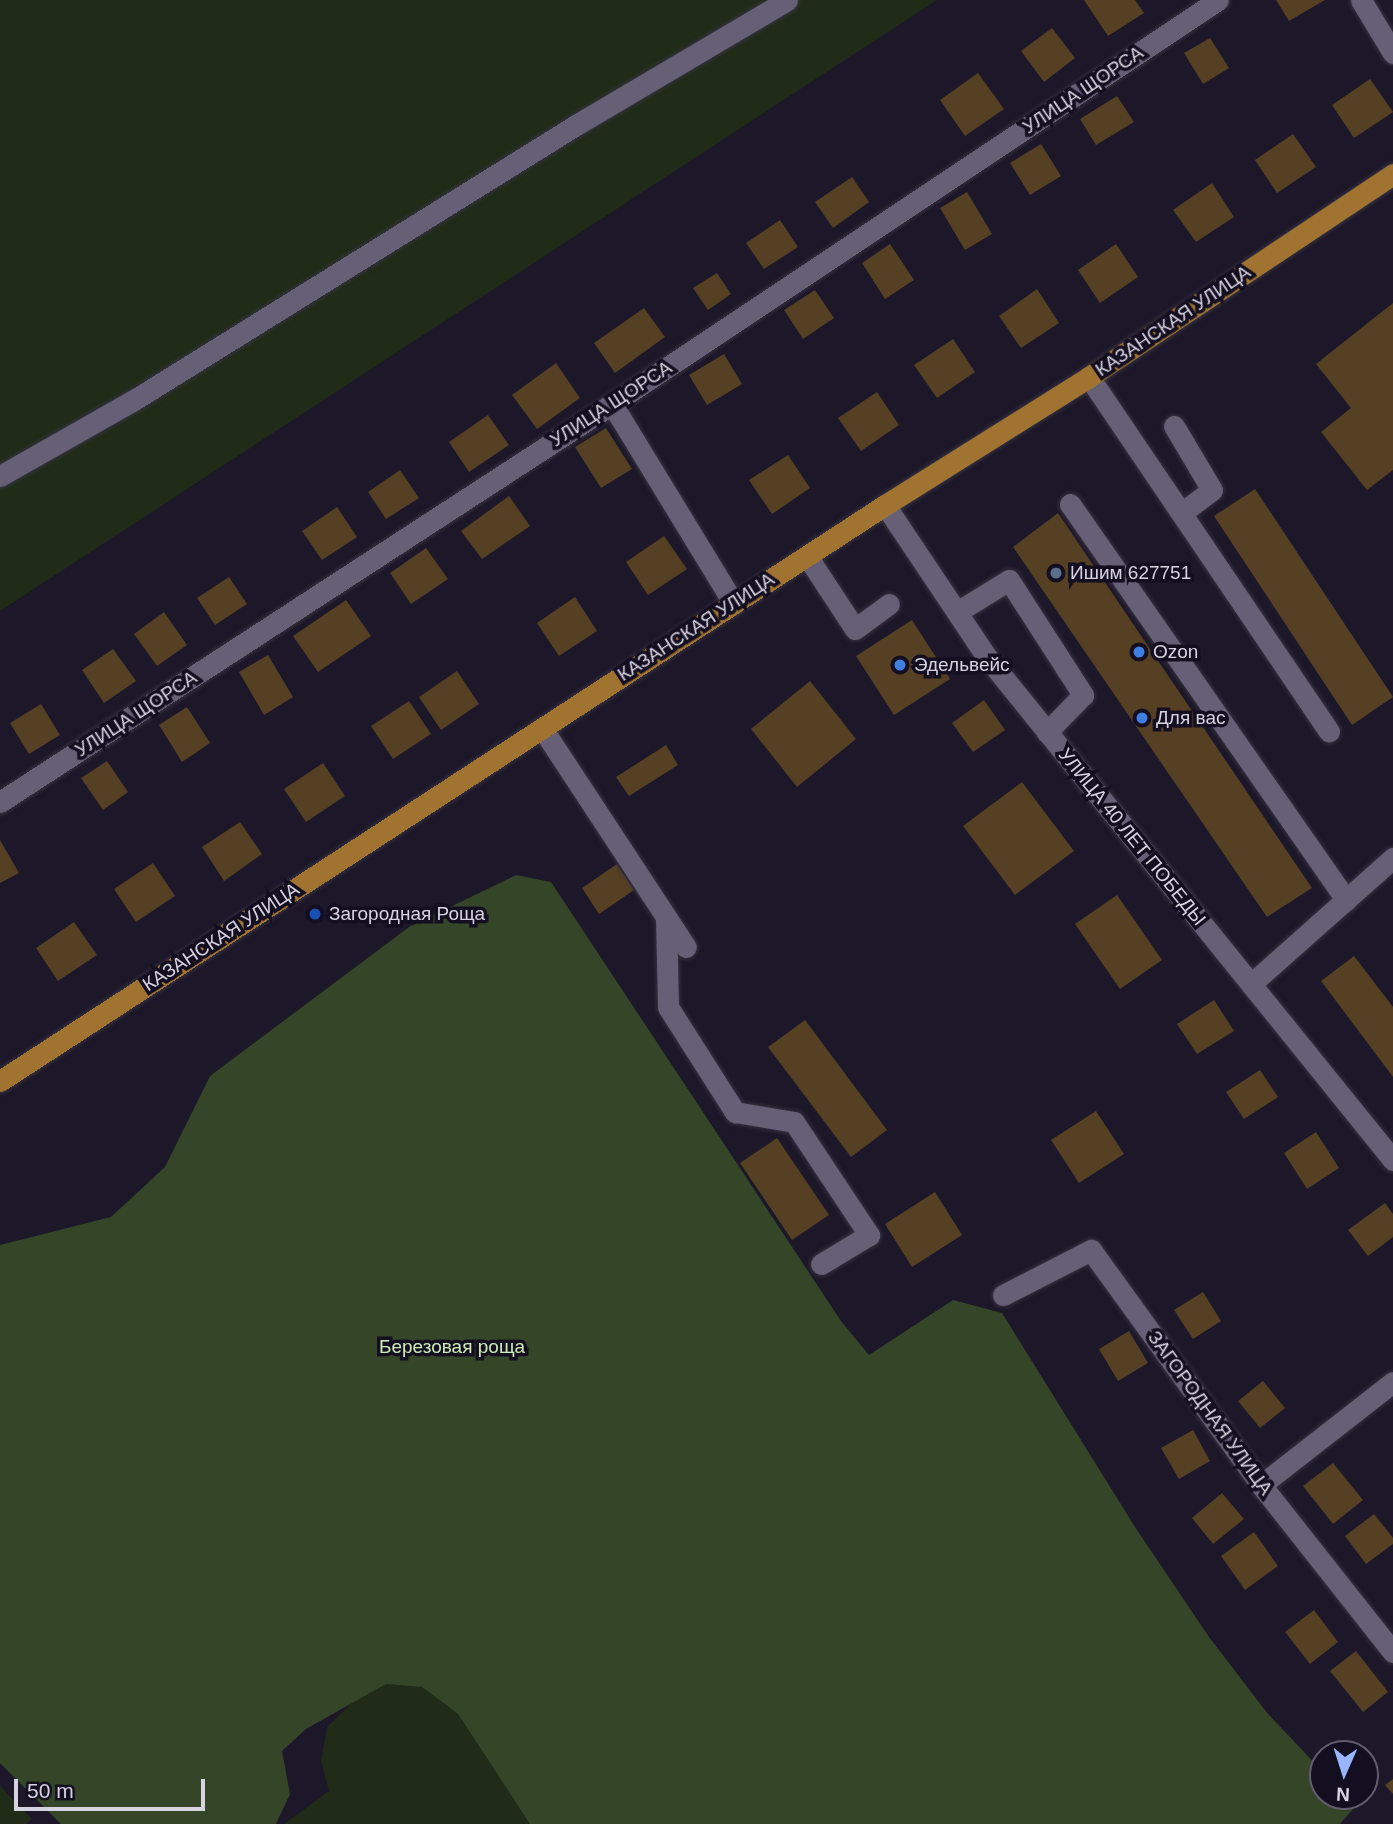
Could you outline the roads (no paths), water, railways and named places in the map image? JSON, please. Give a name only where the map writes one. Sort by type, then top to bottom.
[{"type":"main road","name":"КАЗАНСКАЯ УЛИЦА","points":[[0,1081],[807,556],[1089,377],[1393,175]]},
{"type":"street","points":[[0,476],[134,400],[576,125],[787,0]]},
{"type":"street","name":"УЛИЦА ЩОРСА","points":[[0,802],[612,404],[1218,0]]},
{"type":"street","points":[[1361,0],[1393,53]]},
{"type":"street","points":[[1089,377],[1329,731]]},
{"type":"street","points":[[612,404],[734,604]]},
{"type":"street","points":[[1174,426],[1212,490],[1182,513]]},
{"type":"street","points":[[1070,504],[1346,900]]},
{"type":"street","name":"УЛИЦА 40 ЛЕТ ПОБЕДЫ","points":[[886,505],[986,656],[1393,1160]]},
{"type":"street","points":[[807,556],[855,629],[889,604]]},
{"type":"street","points":[[957,612],[1009,580],[1083,695],[1047,732]]},
{"type":"street","points":[[542,728],[686,947]]},
{"type":"street","points":[[1251,984],[1393,858]]},
{"type":"street","points":[[666,917],[668,1007],[735,1112],[794,1122],[869,1235],[821,1264]]},
{"type":"street","name":"ЗАГОРОДНАЯ УЛИЦА","points":[[1003,1295],[1090,1250],[1261,1485],[1393,1652]]},
{"type":"street","points":[[1261,1485],[1393,1382]]},
{"type":"place","name":"Ишим 627751","points":[[1056,573]]},
{"type":"place","name":"Ozon","points":[[1139,652]]},
{"type":"place","name":"Эдельвейс","points":[[900,665]]},
{"type":"place","name":"Для вас","points":[[1142,718]]},
{"type":"place","name":"Загородная Роща","points":[[315,914]]},
{"type":"park label","name":"Березовая роща","points":[[452,1347]]}]
